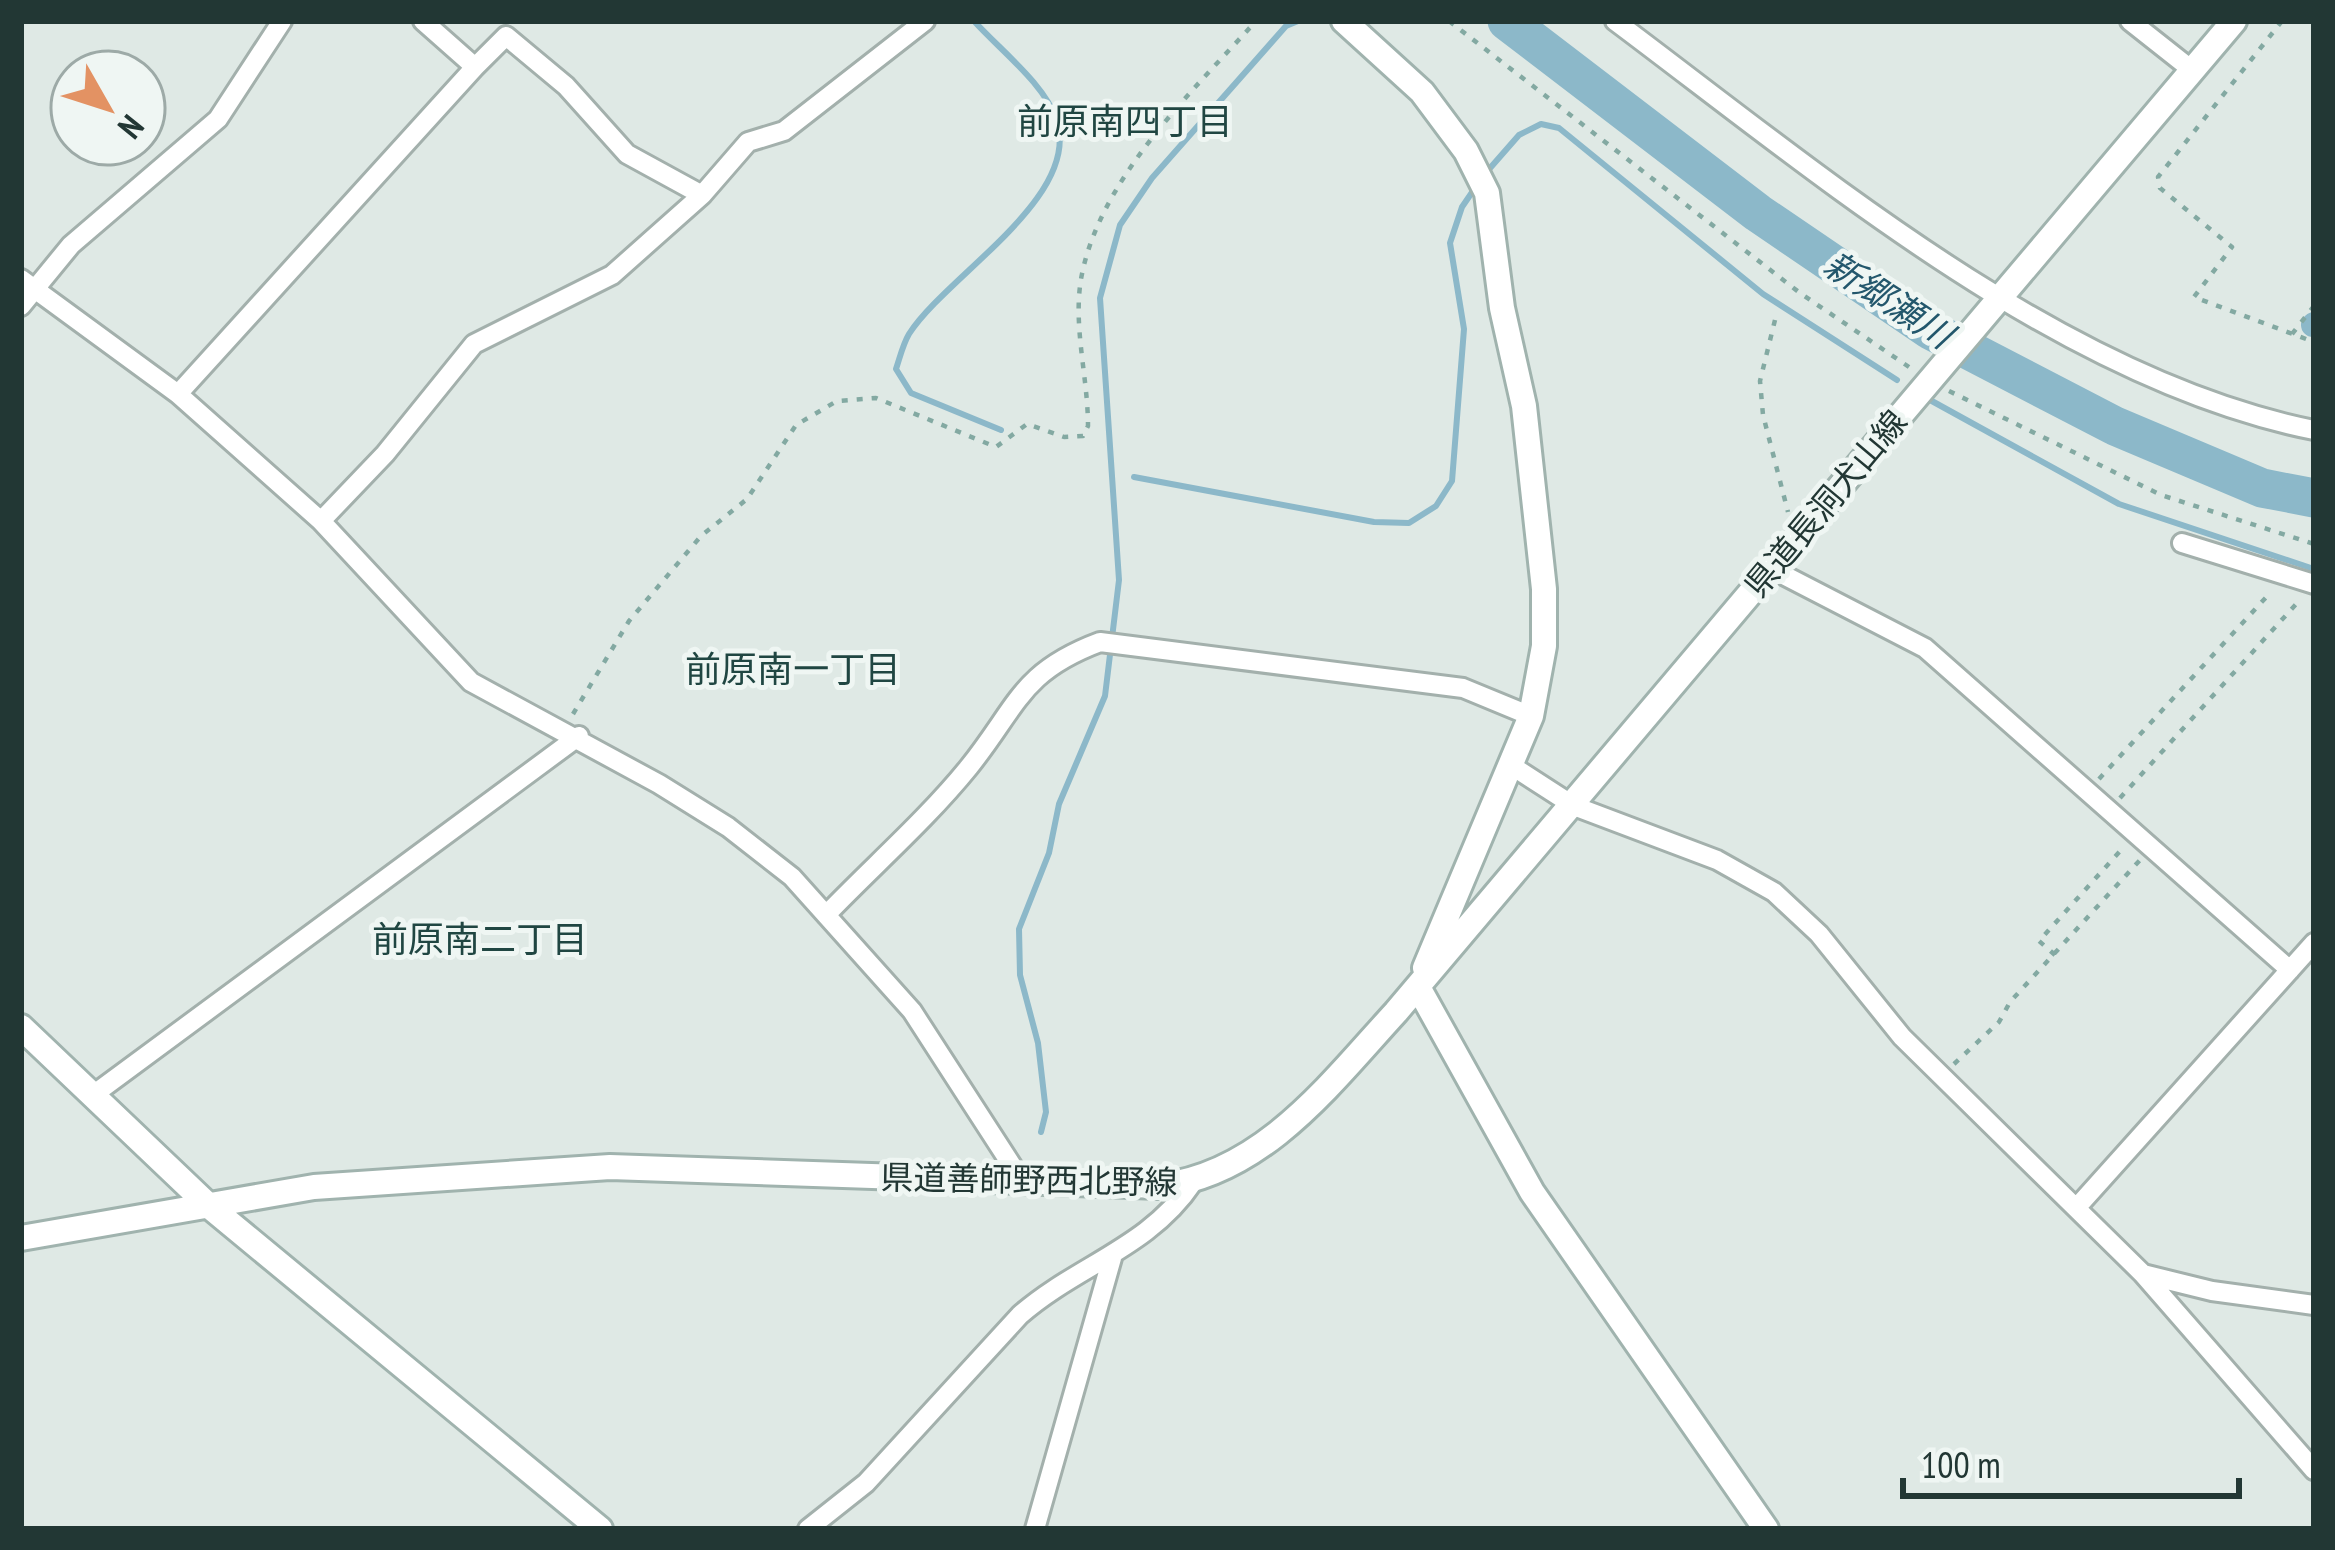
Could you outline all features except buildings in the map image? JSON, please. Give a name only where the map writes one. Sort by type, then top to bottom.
[{"type":"main road","points":[[1344,21],[1422,92],[1482,183],[1524,406],[1544,590],[1544,646],[1531,716],[1449,900],[1418,987],[1543,1209],[1766,1529]]},
{"type":"main road","name":"県道長洞犬山線","points":[[1418,987],[2234,21]]},
{"type":"main road","name":"県道善師野西北野線","points":[[209,1206],[314,1187],[610,1167],[1193,1182],[1245,1158],[1281,1131],[1418,987]]},
{"type":"main road","points":[[21,1027],[209,1206],[600,1529]]},
{"type":"main road","points":[[21,1238],[209,1206]]},
{"type":"street","points":[[282,21],[218,119],[71,244],[26,293],[178,394],[321,521],[449,664],[471,682],[573,733],[763,851],[912,1011],[1027,1181]]},
{"type":"street","points":[[423,21],[476,67]]},
{"type":"street","points":[[321,521],[385,454],[474,344],[612,275],[702,195],[748,142],[784,131],[925,21]]},
{"type":"street","points":[[1615,21],[1893,229],[2001,294],[2192,393],[2314,430]]},
{"type":"street","points":[[2130,21],[2192,70]]},
{"type":"street","points":[[178,394],[512,28],[627,154],[702,195]]},
{"type":"street","points":[[2182,543],[2302,580]]},
{"type":"street","points":[[1769,568],[1925,648],[2290,970]]},
{"type":"street","points":[[826,915],[969,767],[1029,680],[1062,656],[1100,641],[1463,688],[1531,716]]},
{"type":"street","points":[[93,1095],[573,733]]},
{"type":"street","points":[[1512,766],[1574,806],[1717,860],[1774,892],[1820,934],[1942,1077],[2143,1274],[2314,1470]]},
{"type":"street","points":[[2078,1206],[2314,944]]},
{"type":"street","points":[[808,1529],[866,1483],[984,1351],[1040,1297],[1152,1230],[1193,1182]]},
{"type":"street","points":[[1035,1529],[1112,1258]]},
{"type":"street","points":[[2143,1274],[2212,1292],[2314,1305]]},
{"type":"path","points":[[573,733],[580,695],[629,621],[701,536],[747,499],[783,441],[809,414],[856,396],[876,398],[996,447],[1028,424],[1064,437],[1083,436],[1088,427],[1078,322],[1082,279],[1102,215],[1176,114],[1256,21]]},
{"type":"path","points":[[1449,21],[1800,293],[1932,376],[2161,494],[2314,544]]},
{"type":"path","points":[[2282,21],[2158,177],[2160,188],[2232,247],[2194,297],[2314,342]]},
{"type":"path","points":[[2292,334],[2314,306]]},
{"type":"path","points":[[1775,320],[1760,380],[1763,416],[1784,508],[1804,527]]},
{"type":"path","points":[[2087,792],[2302,580]]},
{"type":"path","points":[[2108,811],[2300,599],[2302,580]]},
{"type":"path","points":[[2055,955],[2039,941],[2134,835]]},
{"type":"path","points":[[1942,1077],[1999,1022],[2149,849]]},
{"type":"waterway","points":[[974,21],[1043,94],[1057,121],[1059,150],[1031,207],[927,311],[907,338],[896,369],[911,393],[1001,430]]},
{"type":"waterway","points":[[1041,1132],[1046,1112],[1038,1043],[1020,975],[1019,929],[1049,853],[1059,804],[1105,696],[1119,580],[1100,298],[1120,225],[1152,178],[1286,26],[1298,21]]},
{"type":"waterway","name":"新郷瀬川","points":[[1507,21],[1758,213],[1930,330],[2115,426],[2262,488],[2314,498]]},
{"type":"waterway","points":[[1484,175],[1519,135],[1541,124],[1559,128],[1763,294],[1897,380]]},
{"type":"waterway","points":[[1134,477],[1374,522],[1409,523],[1436,506],[1452,481],[1464,329],[1450,243],[1462,207],[1477,185]]},
{"type":"waterway","points":[[1930,400],[2119,504],[2314,569]]},
{"type":"district","name":"前原南四丁目","points":[[1125,120]]},
{"type":"district","name":"前原南一丁目","points":[[793,668]]},
{"type":"district","name":"前原南二丁目","points":[[480,938]]}]
